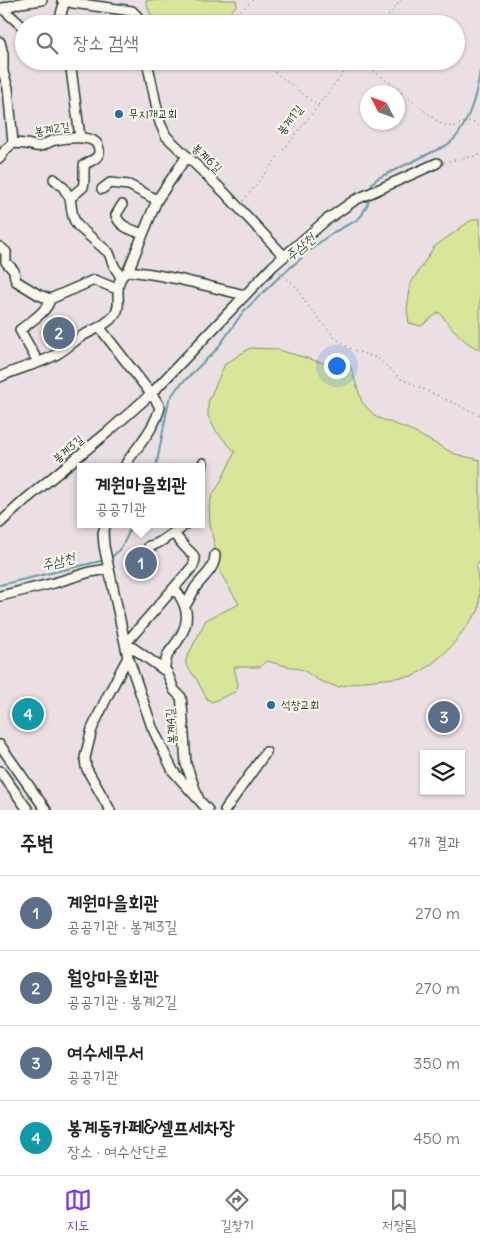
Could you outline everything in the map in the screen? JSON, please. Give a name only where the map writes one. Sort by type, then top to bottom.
[{"type":"street","points":[[1,8],[20,2],[42,0]]},
{"type":"street","points":[[61,15],[64,0],[73,3],[129,10],[136,15]]},
{"type":"street","points":[[1,8],[15,20]]},
{"type":"street","points":[[0,42],[3,54],[3,72],[8,88],[13,143],[0,158]]},
{"type":"street","points":[[71,70],[80,138]]},
{"type":"street","name":"봉계6길","points":[[149,70],[161,128],[170,141],[224,192],[284,256]]},
{"type":"street","name":"봉계2길","points":[[13,143],[41,146],[52,140],[80,138],[90,139],[96,143],[99,147],[99,154],[95,159],[84,165],[83,187],[70,198]]},
{"type":"street","points":[[0,377],[58,354],[80,338],[100,328],[117,312],[117,289],[157,200],[187,156]]},
{"type":"street","points":[[151,394],[244,295],[284,256],[342,208],[365,195],[437,163]]},
{"type":"street","points":[[54,179],[63,187],[70,198],[76,224],[109,253],[114,266],[125,274],[142,272],[244,295]]},
{"type":"street","points":[[102,189],[110,183],[126,184],[157,200]]},
{"type":"street","points":[[122,205],[116,215],[117,221],[143,234]]},
{"type":"street","points":[[0,247],[6,252],[6,262],[14,271],[16,280],[39,295],[50,299],[94,280],[117,289]]},
{"type":"street","points":[[38,362],[20,330],[46,309],[50,299]]},
{"type":"street","points":[[100,328],[157,402],[160,410],[127,463]]},
{"type":"street","name":"봉계3길","points":[[0,523],[151,394]]},
{"type":"street","points":[[105,528],[103,539],[105,552],[128,657],[95,721],[85,758],[88,773],[110,810]]},
{"type":"street","points":[[149,546],[158,544],[182,528]]},
{"type":"street","points":[[126,643],[175,589],[193,566],[195,560],[193,555],[174,533]]},
{"type":"street","points":[[185,606],[212,568],[215,554]]},
{"type":"street","points":[[0,596],[109,567]]},
{"type":"street","points":[[164,670],[167,656],[185,628],[184,601],[175,589]]},
{"type":"street","name":"봉계4길","points":[[126,643],[167,672],[174,690],[181,698],[186,764],[199,800]]},
{"type":"street","name":"봉계4길","points":[[128,657],[152,727],[171,767],[208,810]]},
{"type":"street","points":[[0,745],[46,810]]},
{"type":"street","points":[[225,810],[266,752]]},
{"type":"street","points":[[0,771],[28,810]]},
{"type":"path","points":[[235,15],[253,0]]},
{"type":"path","points":[[389,15],[401,0]]},
{"type":"path","name":"봉계1길","points":[[238,207],[318,106],[272,70]]},
{"type":"path","points":[[318,106],[346,70]]},
{"type":"path","points":[[373,70],[441,124],[453,127],[470,121],[480,126]]},
{"type":"path","points":[[437,163],[480,156]]},
{"type":"path","points":[[279,271],[298,288],[305,302],[334,337],[351,349],[377,358],[401,378],[480,415]]},
{"type":"green space","points":[[146,0],[236,0],[237,5],[228,15],[152,15],[147,7]]},
{"type":"green space","points":[[480,218],[480,350],[452,329],[439,312],[421,326],[409,323],[407,309],[411,283],[434,247],[470,221]]},
{"type":"green space","points":[[250,348],[275,349],[327,364],[350,365],[362,402],[376,417],[408,429],[455,454],[480,460],[480,560],[476,567],[479,588],[479,610],[450,648],[432,664],[414,676],[364,681],[338,687],[320,681],[303,670],[266,661],[260,667],[234,667],[238,685],[235,692],[212,702],[207,699],[186,665],[186,659],[206,620],[239,604],[221,574],[210,525],[209,507],[212,495],[235,452],[216,431],[208,416],[208,402],[225,364]]},
{"type":"waterway","name":"주삼천","points":[[371,188],[372,183],[378,178],[452,141],[465,124],[473,102],[480,71]]},
{"type":"waterway","name":"주삼천","points":[[157,463],[169,400],[177,388],[217,349],[243,312],[320,242],[357,220],[362,215],[369,198]]},
{"type":"waterway","name":"주삼천","points":[[109,559],[121,548],[130,528]]},
{"type":"waterway","name":"주삼천","points":[[0,585],[105,560]]},
{"type":"place","name":"무지개교회","points":[[119,114]]},
{"type":"place","name":"월앙마을회관","points":[[59,333]]},
{"type":"place","name":"계원마을회관","points":[[141,563]]},
{"type":"place","name":"석창교회","points":[[271,705]]},
{"type":"place","name":"봉계동카페&셀프세차장","points":[[28,714]]},
{"type":"place","name":"여수세무서","points":[[444,717]]}]
